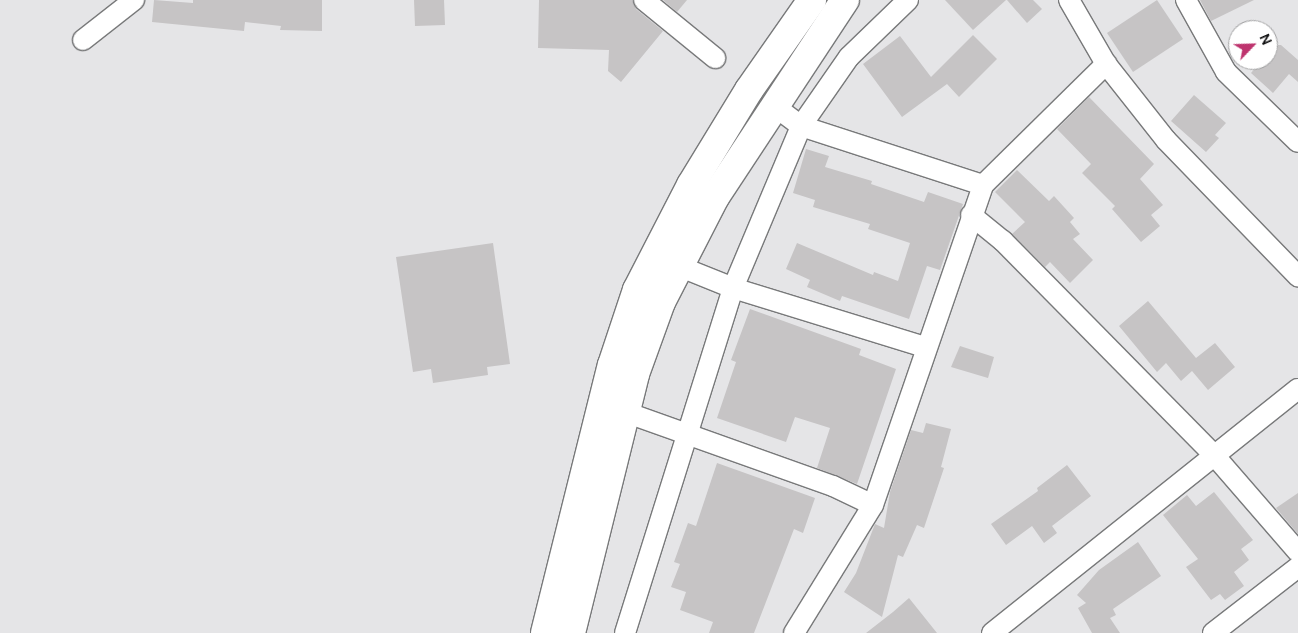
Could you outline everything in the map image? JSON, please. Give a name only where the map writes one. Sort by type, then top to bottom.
[{"type":"main road","points":[[545,633],[612,364],[749,90],[812,0]]},
{"type":"main road","points":[[571,633],[625,412],[647,338],[665,260],[715,197],[772,105],[845,0]]},
{"type":"street","points":[[83,40],[134,0]]},
{"type":"street","points":[[644,0],[715,58]]},
{"type":"street","points":[[625,633],[734,288],[801,126],[849,57],[908,0]]},
{"type":"street","points":[[1069,0],[1106,64],[1166,140],[1298,276]]},
{"type":"street","points":[[1186,0],[1226,72],[1298,142]]},
{"type":"street","points":[[794,633],[873,504],[925,347],[971,216],[984,185],[1106,64]]},
{"type":"street","points":[[772,105],[801,126],[984,185]]},
{"type":"street","points":[[971,216],[1003,241],[1214,455],[1298,552]]},
{"type":"street","points":[[665,260],[734,288],[925,347]]},
{"type":"street","points":[[992,633],[1298,389]]},
{"type":"street","points":[[625,412],[687,432],[833,486],[873,504]]},
{"type":"street","points":[[1214,633],[1298,568]]},
{"type":"building","points":[[154,0],[193,3],[193,0],[322,0],[322,31],[280,30],[281,26],[245,22],[244,31],[152,22]]},
{"type":"building","points":[[414,0],[444,0],[445,25],[415,26]]},
{"type":"building","points":[[539,0],[632,0],[636,9],[663,31],[621,82],[608,71],[609,50],[538,48]]},
{"type":"building","points":[[663,0],[687,0],[677,12]]},
{"type":"building","points":[[945,0],[1006,0],[973,30]]},
{"type":"building","points":[[1007,0],[1033,0],[1042,9],[1027,23]]},
{"type":"building","points":[[1157,0],[1183,39],[1133,72],[1107,33]]},
{"type":"building","points":[[1200,0],[1254,0],[1211,21]]},
{"type":"building","points":[[973,35],[997,59],[959,97],[947,84],[902,117],[863,64],[900,36],[931,77]]},
{"type":"building","points":[[1278,45],[1281,45],[1298,60],[1298,82],[1289,74],[1273,93],[1251,73],[1254,70],[1278,70]]},
{"type":"building","points":[[1194,95],[1226,123],[1215,135],[1219,138],[1206,152],[1171,121]]},
{"type":"building","points":[[1089,97],[1154,164],[1140,179],[1163,205],[1151,215],[1160,226],[1141,242],[1112,209],[1115,206],[1082,173],[1091,164],[1057,129]]},
{"type":"building","points":[[806,149],[829,156],[825,167],[872,181],[871,184],[924,202],[928,192],[963,204],[940,270],[927,266],[909,319],[842,296],[840,301],[807,287],[810,280],[786,269],[797,243],[873,275],[874,272],[898,281],[910,243],[868,229],[870,224],[813,207],[815,200],[793,193]]},
{"type":"building","points":[[1017,170],[1049,201],[1054,196],[1074,218],[1070,222],[1080,234],[1073,239],[1093,260],[1070,283],[1050,262],[1045,267],[1012,234],[1025,222],[995,192]]},
{"type":"building","points":[[493,243],[510,364],[487,367],[488,375],[433,383],[431,369],[413,372],[396,257]]},
{"type":"building","points":[[1148,301],[1196,358],[1215,343],[1235,367],[1208,390],[1192,371],[1181,381],[1166,363],[1157,372],[1119,326]]},
{"type":"building","points":[[750,309],[861,349],[859,355],[896,369],[857,484],[817,468],[830,428],[795,417],[786,442],[717,418],[736,362],[731,360]]},
{"type":"building","points":[[960,346],[994,357],[988,378],[951,367]]},
{"type":"building","points":[[926,423],[951,429],[941,467],[944,468],[924,528],[917,525],[903,557],[898,555],[882,617],[844,592],[856,573],[875,524],[884,528],[890,492],[911,430],[923,433]]},
{"type":"building","points":[[717,463],[815,498],[803,533],[794,529],[754,633],[709,633],[713,622],[680,610],[686,592],[671,587],[680,564],[674,562],[688,523],[696,526]]},
{"type":"building","points":[[1067,465],[1091,496],[1052,526],[1057,533],[1044,543],[1032,526],[1006,545],[991,524],[1038,491],[1037,488]]},
{"type":"building","points":[[1214,492],[1253,540],[1241,549],[1249,560],[1234,572],[1244,586],[1225,600],[1220,594],[1211,600],[1186,567],[1198,559],[1163,515],[1187,495],[1196,506]]},
{"type":"building","points":[[1298,493],[1298,534],[1276,508]]},
{"type":"building","points":[[1138,542],[1161,576],[1113,609],[1116,615],[1110,618],[1120,633],[1092,633],[1078,608],[1086,603],[1077,595],[1099,570]]},
{"type":"building","points":[[909,598],[937,633],[866,633],[893,612]]}]
